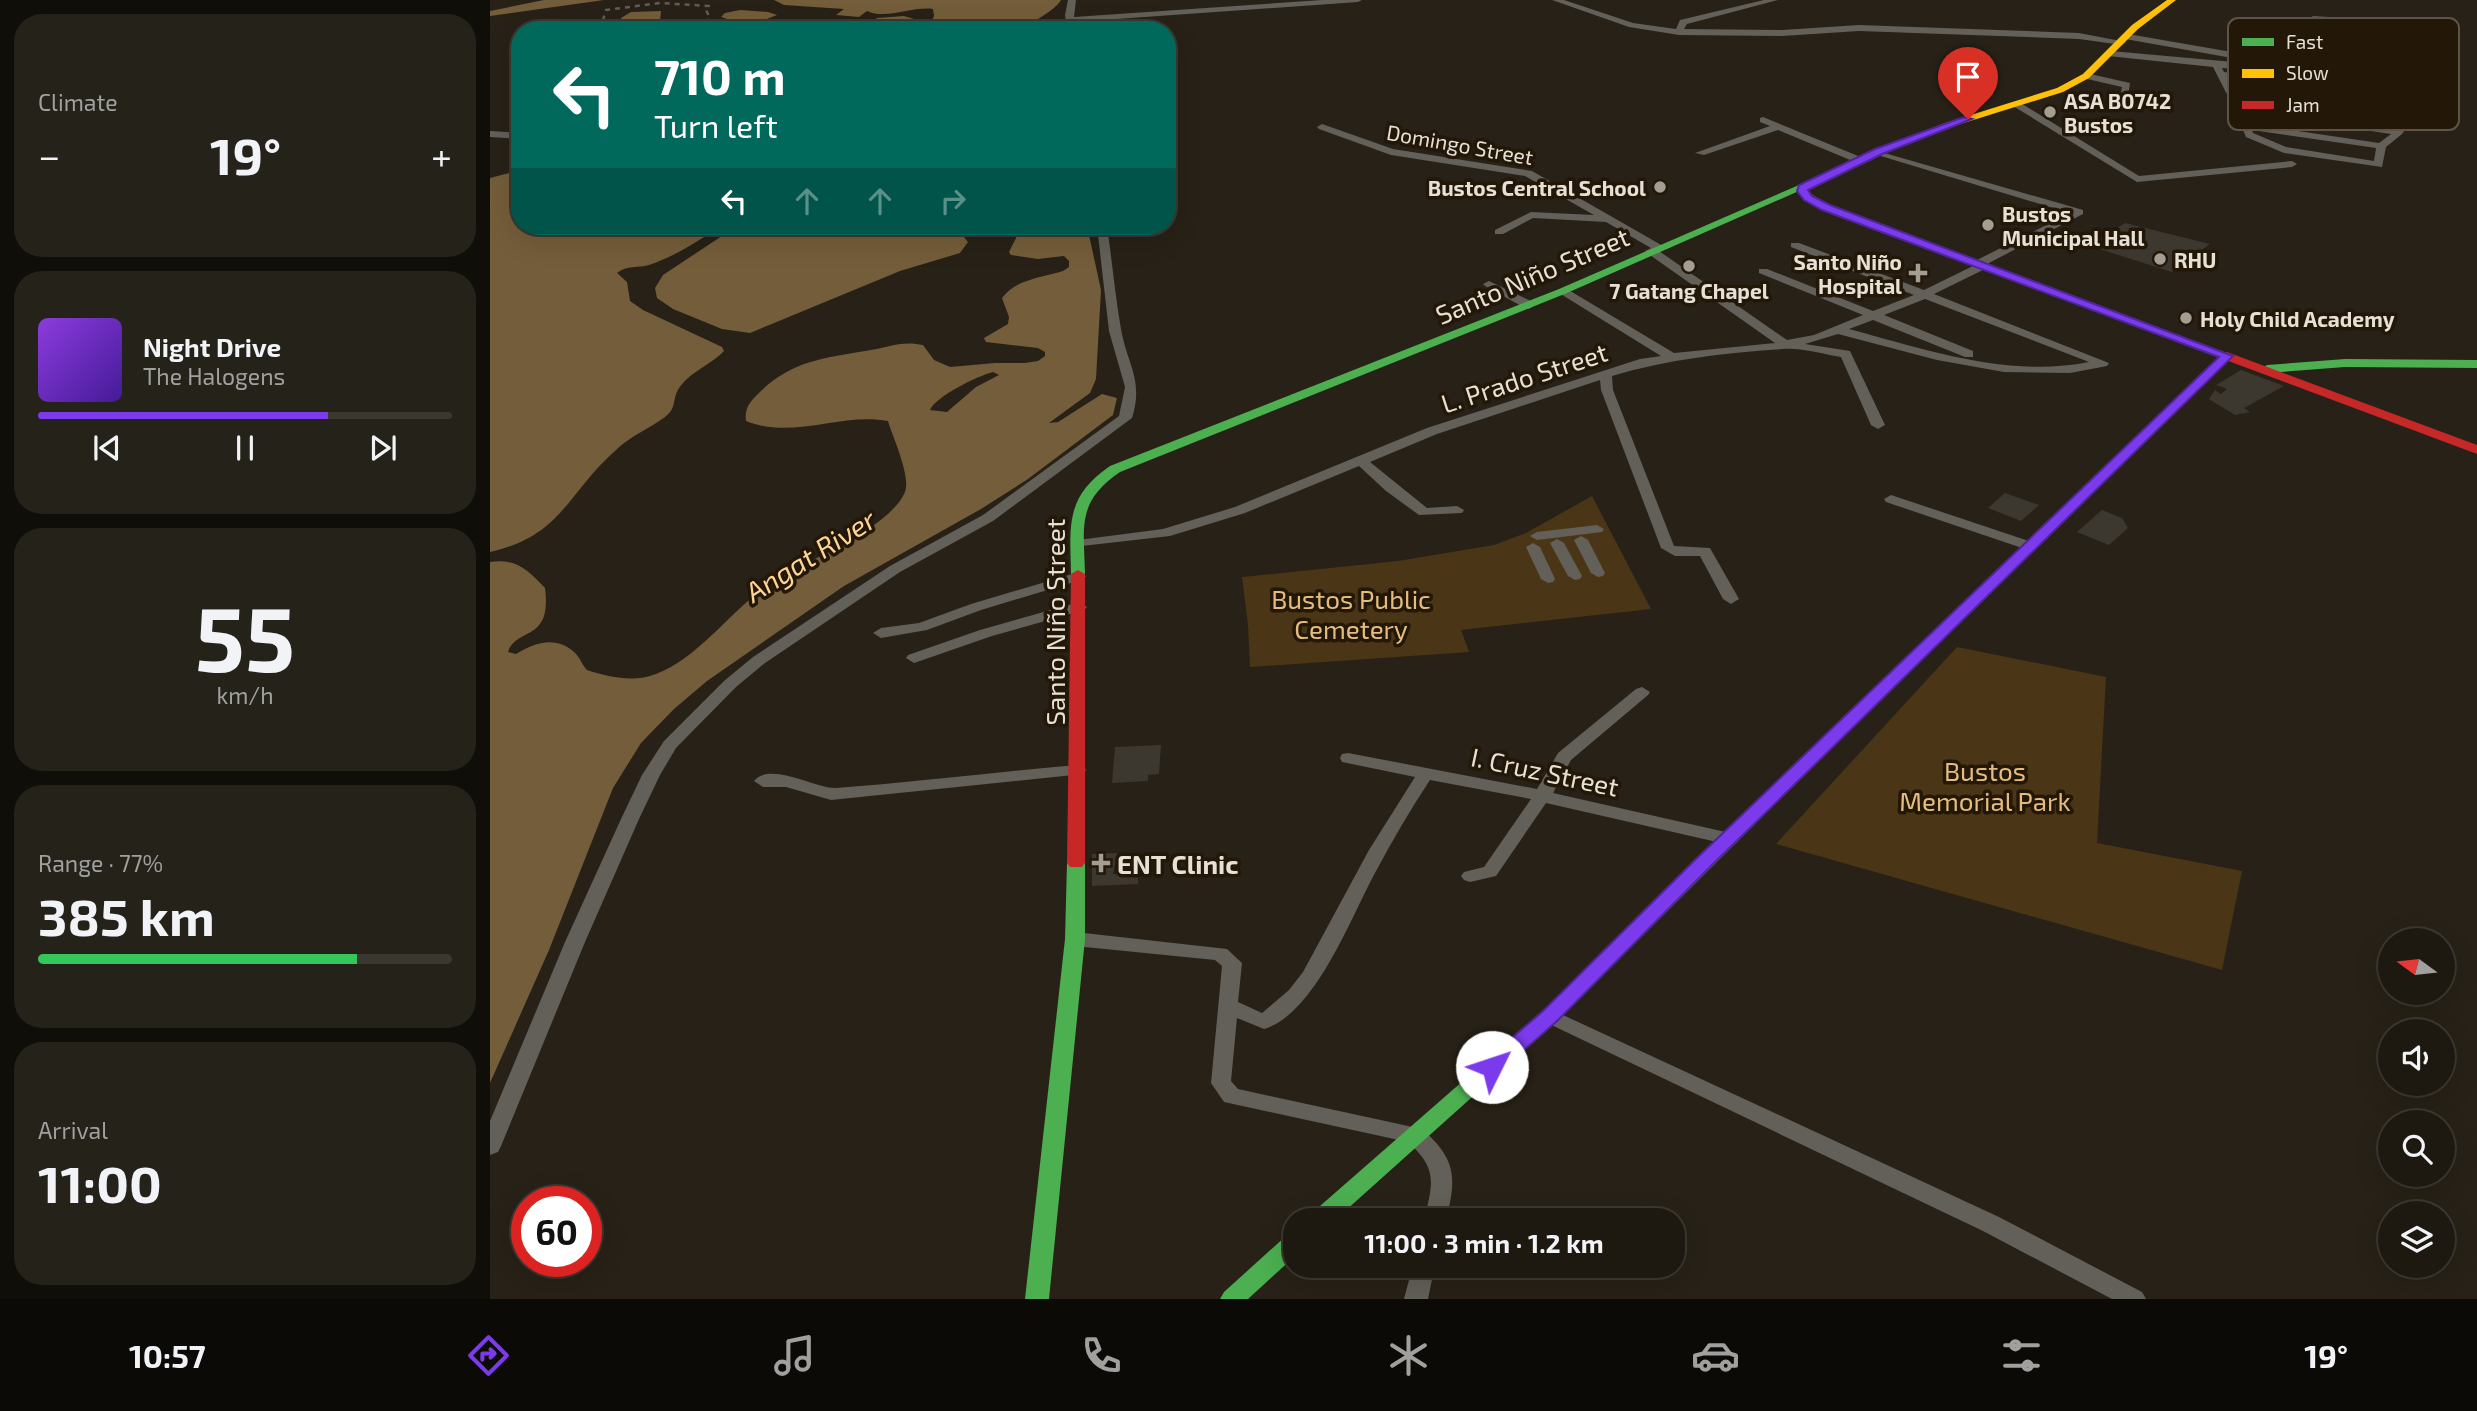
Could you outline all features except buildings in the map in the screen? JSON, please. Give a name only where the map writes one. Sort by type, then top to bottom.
[{"type":"main road","name":"Santo Niño Street","points":[[1037,1299],[1075,939],[1078,544],[1083,493],[1102,475],[1563,291],[1803,187],[1858,160],[2060,90],[2086,76],[2135,27],[2172,0]]},
{"type":"main road","points":[[1803,187],[1802,191],[1808,198],[1826,208]]},
{"type":"main road","points":[[1780,197],[1826,208],[1982,264],[2477,450]]},
{"type":"main road","points":[[1333,1208],[1550,1016],[2227,356]]},
{"type":"main road","points":[[2263,370],[2358,363],[2477,364]]},
{"type":"main road","points":[[1232,1299],[1283,1253]]},
{"type":"street","points":[[1070,21],[1072,0]]},
{"type":"street","points":[[1116,21],[1358,0]]},
{"type":"street","points":[[1556,0],[1632,25],[1679,32],[1782,33],[1870,28],[2079,36],[2228,72]]},
{"type":"street","points":[[1679,32],[1683,22],[1774,0]]},
{"type":"street","points":[[2120,44],[2228,57]]},
{"type":"street","points":[[2219,70],[2228,90]]},
{"type":"street","points":[[2219,70],[2228,70]]},
{"type":"street","points":[[2086,76],[2127,85],[2124,102]]},
{"type":"street","points":[[2016,104],[2137,179],[2292,164]]},
{"type":"street","points":[[1763,120],[1858,160]]},
{"type":"street","name":"Domingo Street","points":[[1322,127],[1391,152],[1528,173],[1655,250],[1786,345],[1846,354],[1878,425]]},
{"type":"street","points":[[1700,153],[1777,127]]},
{"type":"street","points":[[2247,130],[2249,135],[2284,150],[2378,165],[2381,146],[2399,132]]},
{"type":"street","points":[[2272,130],[2381,146]]},
{"type":"street","points":[[2386,130],[2399,132]]},
{"type":"street","points":[[490,134],[511,135]]},
{"type":"street","name":"L. Prado Street","points":[[1078,544],[1178,529],[1241,510],[1432,431],[1644,362],[1670,356],[1786,345],[1817,338],[1924,295],[2079,212],[1878,152]]},
{"type":"street","points":[[1499,232],[1531,215],[1609,220]]},
{"type":"street","points":[[490,1146],[630,818],[651,775],[670,746],[730,684],[759,660],[895,569],[988,518],[1125,418],[1131,387],[1115,331],[1103,235]]},
{"type":"street","points":[[1795,245],[2104,363],[2075,371],[2006,368],[1836,330]]},
{"type":"street","points":[[1763,271],[2006,368]]},
{"type":"street","points":[[1489,284],[1529,305]]},
{"type":"street","points":[[1563,291],[1670,356]]},
{"type":"street","points":[[1606,375],[1607,390],[1668,548],[1675,552],[1705,551],[1731,599]]},
{"type":"street","points":[[1361,461],[1391,488],[1424,512],[1457,510]]},
{"type":"street","points":[[1891,499],[2030,546]]},
{"type":"street","points":[[1548,579],[1535,542],[1595,525],[1558,526]]},
{"type":"street","points":[[1581,540],[1598,573]]},
{"type":"street","points":[[1557,543],[1575,576]]},
{"type":"street","points":[[881,633],[922,627],[976,607],[1079,576]]},
{"type":"street","points":[[914,658],[986,633],[1079,607]]},
{"type":"street","points":[[1470,876],[1490,872],[1542,796],[1563,757],[1642,692]]},
{"type":"street","name":"I. Cruz Street","points":[[1348,758],[1542,796],[1730,839]]},
{"type":"street","points":[[763,781],[787,781],[831,794],[1077,770]]},
{"type":"street","points":[[1228,1006],[1264,1022],[1277,1015],[1315,970],[1393,823],[1425,774]]},
{"type":"street","points":[[1075,939],[1220,954],[1232,962],[1221,1083],[1231,1096],[1414,1135],[1433,1150],[1442,1168],[1442,1193],[1438,1208]]},
{"type":"street","points":[[1550,1016],[1991,1224],[2134,1299]]},
{"type":"street","points":[[1416,1299],[1421,1278]]},
{"type":"green space","name":"Bustos Public Cemetery","points":[[1592,496],[1651,609],[1461,630],[1469,652],[1250,667],[1242,577],[1398,561],[1494,545],[1526,533]]},
{"type":"green space","name":"Bustos Memorial Park","points":[[1957,647],[2106,677],[2097,843],[2242,871],[2222,970],[1776,844]]},
{"type":"shaded area","points":[[544,0],[604,0],[490,16],[490,11]]},
{"type":"shaded area","points":[[774,0],[1061,0],[1035,21],[932,21],[933,9],[891,14],[867,11],[859,17],[836,15],[844,9],[784,5]]},
{"type":"shaded area","points":[[740,10],[777,15],[762,21],[733,21],[721,17],[725,13]]},
{"type":"shaded area","points":[[661,11],[660,21],[622,21],[621,18],[631,12]]},
{"type":"shaded area","points":[[904,16],[914,19],[878,21],[877,18]]},
{"type":"shaded area","points":[[511,172],[511,235],[706,235],[667,258],[617,273],[627,282],[630,301],[643,310],[722,347],[724,351],[685,381],[668,414],[627,441],[599,466],[549,524],[514,545],[490,552],[490,178]]},
{"type":"shaded area","points":[[723,235],[962,235],[968,242],[960,253],[900,271],[750,333],[722,329],[673,309],[657,298],[655,288],[663,275]]},
{"type":"shaded area","points":[[1018,235],[1089,235],[1101,290],[1096,379],[1090,393],[1049,423],[1058,422],[1102,394],[1117,398],[1113,415],[1028,479],[981,509],[844,586],[707,681],[674,709],[641,743],[613,788],[549,950],[490,1083],[490,562],[507,562],[521,567],[545,588],[546,605],[539,626],[512,644],[508,652],[516,654],[545,642],[552,642],[574,652],[587,670],[622,678],[648,677],[671,667],[698,648],[760,591],[880,521],[895,507],[905,492],[904,467],[888,421],[853,420],[782,428],[764,426],[746,421],[746,411],[752,400],[774,380],[810,362],[901,344],[923,345],[934,360],[950,367],[1038,361],[1045,356],[1045,352],[1038,348],[986,342],[984,338],[1008,324],[1009,317],[1002,298],[1008,292],[1022,283],[1063,271],[1069,267],[1069,261],[1064,256],[1038,259],[1011,255],[1009,252]],"holes":[[[993,372],[999,375],[976,387],[947,412],[930,410],[940,399],[967,382]]]},
{"type":"railway","points":[[603,21],[606,10],[660,3],[709,6],[706,10],[710,18],[707,21]]},
{"type":"traffic: fast","points":[[1078,574],[1077,527],[1083,502],[1089,490],[1115,469],[1563,291],[1803,187]]},
{"type":"traffic: fast","points":[[1977,598],[2227,356],[1986,267]]},
{"type":"traffic: fast","points":[[2267,369],[2345,363],[2477,364]]},
{"type":"traffic: fast","points":[[1334,1208],[1550,1016],[1791,778]]},
{"type":"traffic: fast","points":[[1037,1299],[1075,939],[1076,863]]},
{"type":"traffic: fast","points":[[1232,1299],[1283,1253]]},
{"type":"traffic: slow","points":[[1901,143],[1948,125],[2060,90],[2086,76],[2135,27],[2172,0]]},
{"type":"traffic: jam","points":[[1901,143],[1803,187],[1802,191],[1808,198],[1826,208],[1986,267]]},
{"type":"traffic: jam","points":[[2227,356],[2477,450]]},
{"type":"traffic: jam","points":[[1076,863],[1078,574]]},
{"type":"traffic: jam","points":[[1791,778],[1977,598]]},
{"type":"place","name":"ASA B0742 Bustos","points":[[2050,112]]},
{"type":"place","name":"Bustos Central School","points":[[1660,187]]},
{"type":"place","name":"Bustos Municipal Hall","points":[[1988,225]]},
{"type":"place","name":"RHU","points":[[2160,259]]},
{"type":"place","name":"7 Gatang Chapel","points":[[1689,266]]},
{"type":"place","name":"Santo Niño Hospital","points":[[1918,273]]},
{"type":"place","name":"Holy Child Academy","points":[[2186,318]]},
{"type":"place","name":"ENT Clinic","points":[[1101,863]]},
{"type":"route","points":[[1492,1067],[1550,1016],[1706,860],[2227,356],[1826,208],[1808,198],[1802,191],[1803,187],[1878,152],[1968,119]]},
{"type":"water label","name":"Angat River","points":[[810,555]]}]
